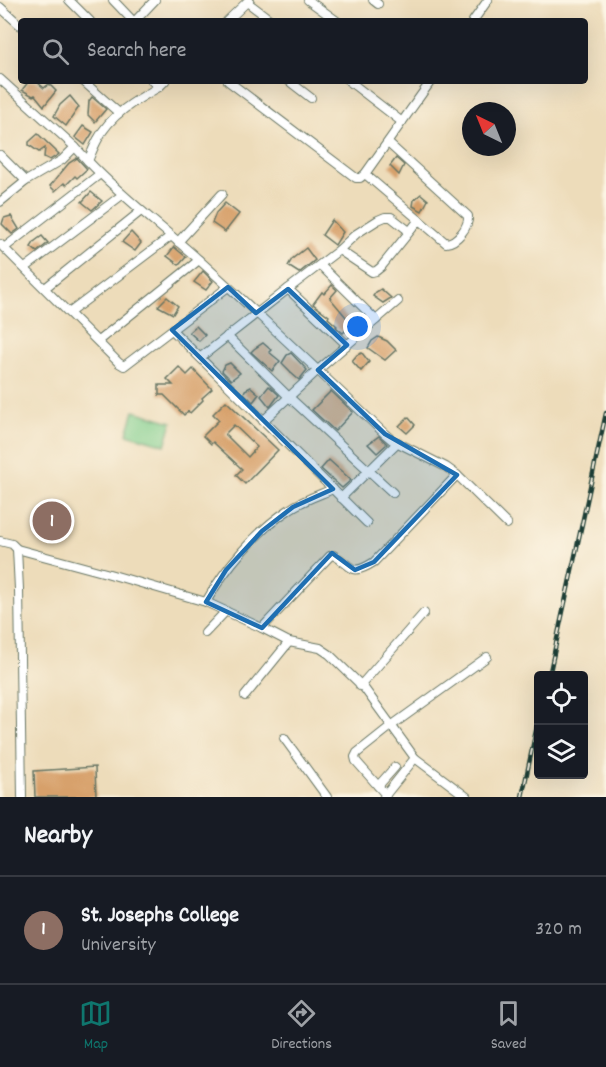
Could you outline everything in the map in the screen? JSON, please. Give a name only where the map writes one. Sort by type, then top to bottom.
[{"type":"street","points":[[69,0],[87,18]]},
{"type":"street","points":[[113,0],[131,18]]},
{"type":"street","points":[[137,18],[155,0]]},
{"type":"street","points":[[308,0],[332,18]]},
{"type":"street","points":[[475,18],[488,0]]},
{"type":"street","points":[[230,18],[248,1],[268,18]]},
{"type":"street","points":[[0,7],[18,23]]},
{"type":"street","points":[[0,80],[75,147],[122,195],[199,260],[385,434],[446,467],[507,525]]},
{"type":"street","points":[[86,84],[119,113]]},
{"type":"street","points":[[88,161],[106,126],[119,113],[158,84]]},
{"type":"street","points":[[232,84],[356,178],[365,174],[429,84]]},
{"type":"street","points":[[293,84],[311,98]]},
{"type":"street","points":[[353,84],[402,122]]},
{"type":"street","points":[[365,174],[446,243],[450,244],[454,241],[469,220],[468,216],[388,143]]},
{"type":"street","points":[[0,202],[26,180],[62,160],[75,147]]},
{"type":"street","points":[[0,155],[26,180]]},
{"type":"street","points":[[100,174],[2,246],[119,363],[124,366],[228,287]]},
{"type":"street","points":[[178,242],[222,194]]},
{"type":"street","points":[[25,268],[122,195]]},
{"type":"street","points":[[45,288],[141,211]]},
{"type":"street","points":[[201,357],[339,250],[356,234],[385,217],[391,217],[409,231]]},
{"type":"street","points":[[339,250],[372,272],[376,271],[419,220]]},
{"type":"street","points":[[69,313],[171,236]]},
{"type":"street","points":[[98,341],[199,260]]},
{"type":"street","points":[[320,265],[376,320]]},
{"type":"street","points":[[288,289],[347,345]]},
{"type":"street","points":[[263,421],[398,301]]},
{"type":"street","points":[[172,330],[367,523]]},
{"type":"street","points":[[227,336],[393,493]]},
{"type":"street","points":[[341,498],[398,442]]},
{"type":"street","points":[[262,628],[330,556],[336,556],[355,570],[365,568],[374,562],[457,476]]},
{"type":"street","points":[[206,602],[226,570],[270,524],[292,507],[333,489]]},
{"type":"street","points":[[0,541],[12,544],[17,549],[206,602],[289,642],[320,648],[369,694],[415,758],[467,797]]},
{"type":"street","points":[[17,549],[22,797]]},
{"type":"street","points":[[205,633],[226,611]]},
{"type":"street","points":[[360,686],[424,613]]},
{"type":"street","points":[[245,696],[289,642]]},
{"type":"street","points":[[415,758],[385,796],[355,757],[391,726],[487,657]]},
{"type":"street","points":[[284,738],[327,797]]},
{"type":"street","points":[[378,786],[395,767]]},
{"type":"highlighted area","points":[[228,287],[256,313],[288,289],[347,345],[318,370],[385,434],[457,475],[374,562],[355,570],[332,553],[262,628],[206,602],[226,570],[262,531],[293,507],[333,489],[172,330]]},
{"type":"green space","points":[[134,411],[172,422],[165,445],[127,434]]},
{"type":"building","points":[[27,84],[39,84],[44,88],[49,84],[56,91],[44,106],[35,95],[22,90]]},
{"type":"building","points":[[70,96],[79,107],[66,126],[54,116],[60,105]]},
{"type":"building","points":[[92,97],[106,109],[95,122],[88,115],[89,101]]},
{"type":"building","points":[[83,126],[93,132],[85,145],[75,137]]},
{"type":"building","points":[[38,134],[59,154],[50,160],[44,157],[45,148],[39,152],[29,145],[29,142]]},
{"type":"building","points":[[77,158],[87,169],[55,191],[50,186],[69,163]]},
{"type":"building","points":[[396,158],[404,165],[399,175],[390,166]]},
{"type":"building","points":[[91,192],[102,201],[92,210],[82,202]]},
{"type":"building","points":[[421,194],[428,200],[422,211],[413,206],[414,200]]},
{"type":"building","points":[[225,203],[239,214],[225,232],[212,223],[216,213]]},
{"type":"building","points":[[11,216],[19,229],[12,234],[2,224],[4,218]]},
{"type":"building","points":[[332,220],[343,232],[335,245],[322,235]]},
{"type":"building","points":[[131,232],[141,243],[135,251],[122,242]]},
{"type":"building","points":[[42,236],[48,243],[37,252],[31,247]]},
{"type":"building","points":[[174,247],[186,257],[179,265],[167,256]]},
{"type":"building","points":[[306,248],[315,260],[299,273],[288,266],[292,259]]},
{"type":"building","points":[[203,271],[213,281],[206,290],[194,282]]},
{"type":"building","points":[[332,285],[337,290],[330,298],[356,326],[349,334],[345,331],[343,333],[328,318],[329,316],[313,304],[322,292],[324,294]]},
{"type":"building","points":[[381,289],[391,298],[383,303],[373,296]]},
{"type":"building","points":[[167,297],[178,306],[173,314],[158,306]]},
{"type":"building","points":[[196,326],[205,335],[199,341],[189,332]]},
{"type":"building","points":[[378,337],[387,341],[396,350],[385,360],[368,348]]},
{"type":"building","points":[[263,343],[271,350],[269,352],[280,361],[272,371],[251,352]]},
{"type":"building","points":[[291,353],[307,370],[299,380],[282,363]]},
{"type":"building","points":[[362,353],[369,362],[361,371],[352,361]]},
{"type":"building","points":[[230,363],[240,373],[231,380],[222,371],[225,365]]},
{"type":"building","points":[[179,367],[187,375],[193,369],[212,389],[190,413],[188,411],[184,415],[164,395],[159,395],[159,385],[173,385],[167,379]]},
{"type":"building","points":[[269,386],[279,395],[270,407],[261,396]]},
{"type":"building","points":[[251,387],[259,394],[253,402],[244,393]]},
{"type":"building","points":[[331,391],[353,412],[335,431],[312,410]]},
{"type":"building","points":[[226,401],[278,450],[245,484],[236,475],[242,469],[213,442],[211,444],[203,436],[219,420],[213,414]],"holes":[[[234,425],[257,447],[248,457],[225,434]]]},
{"type":"building","points":[[408,417],[415,425],[407,433],[399,426]]},
{"type":"building","points":[[379,436],[387,444],[377,453],[368,444]]},
{"type":"building","points":[[329,460],[351,480],[342,488],[321,469]]},
{"type":"building","points":[[95,767],[96,797],[35,797],[34,771]]},
{"type":"railway","points":[[550,671],[606,413]]},
{"type":"railway","points":[[522,797],[537,725]]},
{"type":"place","name":"St. Josephs College","points":[[52,521]]}]
